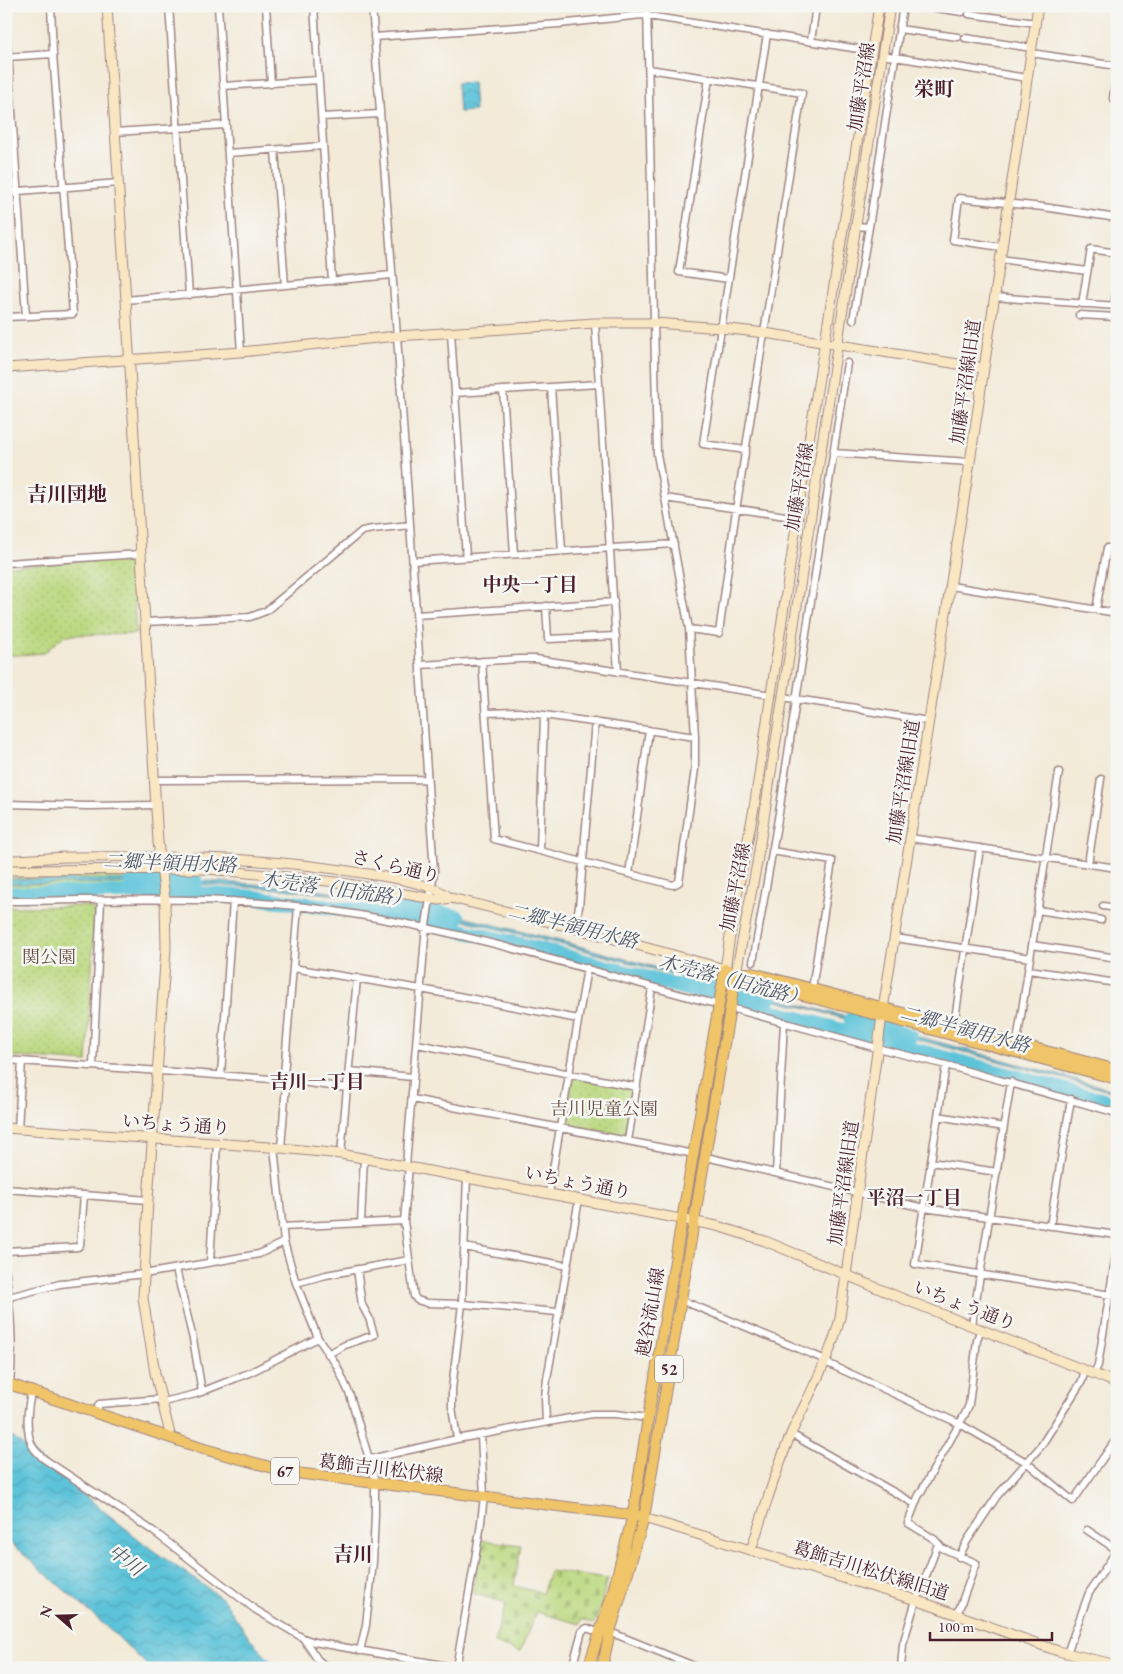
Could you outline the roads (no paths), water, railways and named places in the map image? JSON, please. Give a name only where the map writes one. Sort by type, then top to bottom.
[{"type":"main road","points":[[726,969],[750,981],[1117,1079]]},
{"type":"main road","name":"越谷流山線","points":[[603,1667],[605,1633],[612,1595],[633,1515],[648,1418],[726,969]]},
{"type":"main road","points":[[736,973],[752,972],[812,989],[882,1016],[954,1026],[1117,1070]]},
{"type":"main road","name":"越谷流山線","points":[[588,1668],[605,1633],[644,1518],[736,973]]},
{"type":"main road","name":"葛飾吉川松伏線","points":[[8,1384],[171,1438],[288,1472],[633,1515],[644,1518]]},
{"type":"street","points":[[6,317],[73,314],[51,6]]},
{"type":"street","points":[[107,6],[166,948],[143,1298],[155,1373],[171,1438]]},
{"type":"street","points":[[169,6],[189,295]]},
{"type":"street","points":[[218,6],[241,352]]},
{"type":"street","points":[[266,6],[271,84]]},
{"type":"street","points":[[314,6],[332,281]]},
{"type":"street","points":[[372,6],[434,872],[426,926],[407,1165],[404,1221],[408,1260],[414,1296],[417,1300],[427,1303],[558,1312]]},
{"type":"street","points":[[482,661],[494,839],[674,885],[678,882],[695,769],[695,737],[689,629],[657,454],[647,6]]},
{"type":"street","points":[[811,41],[816,6]]},
{"type":"street","name":"加藤平沼線","points":[[726,969],[772,695],[879,6]]},
{"type":"street","name":"加藤平沼線","points":[[736,973],[757,863],[890,6]]},
{"type":"street","points":[[853,320],[903,6]]},
{"type":"street","points":[[923,6],[1036,23]]},
{"type":"street","name":"加藤平沼線旧道","points":[[751,1550],[791,1434],[825,1361],[839,1323],[882,1016],[951,586],[1038,6]]},
{"type":"street","points":[[374,37],[510,28],[642,14],[872,51]]},
{"type":"street","points":[[6,24],[26,316]]},
{"type":"street","points":[[899,29],[962,37],[1117,66]]},
{"type":"street","points":[[746,450],[703,444],[767,34]]},
{"type":"street","points":[[7,57],[53,54]]},
{"type":"street","points":[[882,56],[895,56],[1028,78]]},
{"type":"street","points":[[649,69],[802,93],[736,510],[719,633],[689,629]]},
{"type":"street","points":[[1117,71],[1113,98],[1117,98]]},
{"type":"street","points":[[709,78],[679,272],[729,280]]},
{"type":"street","points":[[223,86],[319,80]]},
{"type":"street","points":[[322,117],[380,114]]},
{"type":"street","points":[[115,132],[225,125]]},
{"type":"street","points":[[228,152],[323,146]]},
{"type":"street","points":[[275,150],[285,285]]},
{"type":"street","points":[[6,192],[119,183]]},
{"type":"street","points":[[1002,247],[953,240],[959,198],[1043,207],[1117,218]]},
{"type":"street","points":[[856,226],[868,227]]},
{"type":"street","points":[[1082,304],[1091,249],[1117,253]]},
{"type":"street","points":[[1000,259],[1087,271]]},
{"type":"street","points":[[126,300],[392,275]]},
{"type":"street","points":[[994,297],[1115,305],[1117,285]]},
{"type":"street","points":[[1079,315],[1117,317]]},
{"type":"street","points":[[6,368],[241,352],[397,336],[595,324],[655,323],[765,333],[983,368]]},
{"type":"street","points":[[595,324],[618,672]]},
{"type":"street","points":[[451,333],[466,557]]},
{"type":"street","points":[[753,962],[779,811],[848,363]]},
{"type":"street","points":[[455,393],[600,384]]},
{"type":"street","points":[[551,387],[562,551]]},
{"type":"street","points":[[503,390],[514,554]]},
{"type":"street","points":[[831,394],[842,396]]},
{"type":"street","points":[[833,453],[970,462]]},
{"type":"street","points":[[665,498],[798,518]]},
{"type":"street","points":[[809,520],[823,522]]},
{"type":"street","points":[[145,622],[250,617],[257,615],[266,611],[362,531],[410,525]]},
{"type":"street","points":[[413,561],[674,544]]},
{"type":"street","points":[[1096,610],[1107,548],[1117,549]]},
{"type":"street","points":[[6,563],[140,554]]},
{"type":"street","points":[[951,586],[1117,613]]},
{"type":"street","points":[[416,615],[614,602]]},
{"type":"street","points":[[546,606],[548,639],[616,636]]},
{"type":"street","points":[[420,665],[520,658],[772,695]]},
{"type":"street","points":[[782,697],[928,721]]},
{"type":"street","points":[[486,713],[519,712],[695,737]]},
{"type":"street","points":[[540,851],[544,715]]},
{"type":"street","points":[[574,928],[579,907],[595,722]]},
{"type":"street","points":[[629,874],[649,730]]},
{"type":"street","points":[[1017,1042],[1059,772]]},
{"type":"street","points":[[154,780],[427,779]]},
{"type":"street","points":[[1088,864],[1101,780]]},
{"type":"street","points":[[6,804],[88,806],[156,804]]},
{"type":"street","points":[[765,809],[779,811]]},
{"type":"street","points":[[910,838],[1117,868]]},
{"type":"street","points":[[954,1026],[980,848]]},
{"type":"street","points":[[772,851],[832,861],[812,989]]},
{"type":"street","name":"さくら通り","points":[[6,860],[63,857],[159,856],[249,860],[328,867],[382,876],[430,897]]},
{"type":"street","name":"さくら通り","points":[[6,870],[161,872],[208,869],[337,882],[430,897],[441,891],[451,898],[574,928],[726,969]]},
{"type":"street","points":[[6,901],[164,898],[233,901],[351,913],[426,926],[720,1005]]},
{"type":"street","points":[[93,1066],[101,900]]},
{"type":"street","points":[[221,1075],[233,901]]},
{"type":"street","points":[[1103,906],[1117,908]]},
{"type":"street","points":[[298,907],[284,1075],[286,1085],[278,1148],[282,1227],[284,1242],[296,1283],[318,1338],[337,1366],[350,1395],[370,1459],[374,1483],[372,1562],[366,1625],[360,1651]]},
{"type":"street","points":[[1038,910],[1101,920]]},
{"type":"street","points":[[895,938],[1030,958]]},
{"type":"street","points":[[1032,946],[1117,958]]},
{"type":"street","points":[[293,968],[421,988],[578,1019]]},
{"type":"street","points":[[549,1193],[587,968]]},
{"type":"street","points":[[1028,970],[1117,982]]},
{"type":"street","points":[[341,1154],[357,978]]},
{"type":"street","points":[[628,1141],[652,988]]},
{"type":"street","points":[[731,1006],[784,1022],[1011,1082],[1117,1113]]},
{"type":"street","points":[[776,1173],[784,1022]]},
{"type":"street","points":[[417,1044],[637,1087]]},
{"type":"street","points":[[6,1060],[285,1080],[347,1088]]},
{"type":"street","points":[[18,1129],[22,1061]]},
{"type":"street","points":[[946,1064],[916,1264],[1113,1295]]},
{"type":"street","points":[[349,1071],[413,1077]]},
{"type":"street","points":[[957,1614],[976,1563],[942,1548],[934,1539],[908,1524],[915,1504],[960,1424],[969,1404],[977,1340],[976,1327],[981,1274],[1011,1082]]},
{"type":"street","points":[[412,1099],[694,1154]]},
{"type":"street","points":[[1050,1226],[1071,1100]]},
{"type":"street","points":[[938,1116],[1004,1126]]},
{"type":"street","name":"いちょう通り","points":[[6,1128],[341,1154],[407,1165],[717,1226],[765,1241],[906,1300],[1117,1383]]},
{"type":"street","points":[[210,1262],[217,1143]]},
{"type":"street","points":[[706,1157],[924,1208],[1117,1235]]},
{"type":"street","points":[[361,1223],[364,1158]]},
{"type":"street","points":[[930,1162],[997,1172]]},
{"type":"street","points":[[457,1439],[452,1407],[452,1389],[462,1304],[467,1177]]},
{"type":"street","points":[[6,1189],[148,1200]]},
{"type":"street","points":[[6,1251],[78,1247],[80,1245],[84,1195]]},
{"type":"street","points":[[546,1422],[544,1397],[578,1199]]},
{"type":"street","points":[[282,1227],[404,1221]]},
{"type":"street","points":[[9,1297],[60,1284],[144,1274],[258,1254],[284,1242]]},
{"type":"street","points":[[464,1247],[568,1266]]},
{"type":"street","points":[[959,1557],[967,1541],[997,1496],[1041,1446],[1082,1381],[1098,1365],[1113,1295],[1117,1248]]},
{"type":"street","points":[[296,1283],[326,1275],[408,1260]]},
{"type":"street","points":[[176,1269],[193,1339],[202,1392]]},
{"type":"street","points":[[328,1354],[345,1345],[374,1335],[369,1318],[362,1306],[357,1269]]},
{"type":"street","points":[[6,1272],[12,1362],[8,1384]]},
{"type":"street","points":[[681,1300],[825,1361],[960,1424],[1026,1462],[1073,1501],[1117,1438]]},
{"type":"street","points":[[96,1413],[99,1404],[162,1400],[202,1392],[249,1373],[318,1338]]},
{"type":"street","points":[[32,1391],[29,1400],[29,1437],[33,1448],[44,1459],[153,1531],[256,1610],[303,1638],[360,1651],[457,1668],[484,1496],[481,1435]]},
{"type":"street","points":[[370,1459],[457,1439],[592,1414],[615,1414],[648,1418]]},
{"type":"street","points":[[791,1434],[915,1504]]},
{"type":"street","name":"葛飾吉川松伏線旧道","points":[[644,1518],[917,1600],[1040,1645],[1117,1665]]},
{"type":"street","points":[[1067,1653],[1089,1593],[1117,1550],[1087,1530]]},
{"type":"street","points":[[901,1668],[903,1644],[938,1544]]},
{"type":"street","points":[[572,1668],[582,1631],[587,1628],[699,1668]]},
{"type":"street","points":[[303,1638],[318,1660],[328,1668]]},
{"type":"water","points":[[473,82],[475,111],[459,112],[457,83]]},
{"type":"water","points":[[6,879],[152,880],[152,883],[6,884]]},
{"type":"water","points":[[176,879],[282,886],[347,894],[418,906],[418,909],[346,896],[282,889],[175,883]]},
{"type":"water","points":[[438,911],[568,943],[705,981],[705,983],[568,946],[438,914]]},
{"type":"water","points":[[753,992],[869,1023],[868,1026],[811,1009],[750,995]]},
{"type":"water","points":[[891,1029],[1117,1091],[1117,1093],[890,1032]]},
{"type":"water","name":"中川","points":[[6,1432],[151,1549],[222,1598],[252,1641],[277,1668],[150,1668],[116,1635],[6,1539]]},
{"type":"waterway","name":"二郷半領用水路","points":[[131,881],[196,882]]},
{"type":"waterway","name":"木売落（旧流路）","points":[[6,894],[174,892],[250,897],[399,916],[535,948],[1117,1104]]},
{"type":"waterway","name":"二郷半領用水路","points":[[398,904],[458,917]]},
{"type":"waterway","name":"二郷半領用水路","points":[[686,976],[770,998]]},
{"type":"waterway","name":"二郷半領用水路","points":[[851,1019],[910,1036]]},
{"type":"district","name":"栄町","points":[[934,89]]},
{"type":"district","name":"吉川団地","points":[[67,494]]},
{"type":"district","name":"中央一丁目","points":[[530,584]]},
{"type":"district","name":"吉川一丁目","points":[[317,1081]]},
{"type":"district","name":"平沼一丁目","points":[[914,1197]]},
{"type":"district","name":"吉川","points":[[353,1554]]},
{"type":"park label","name":"関公園","points":[[49,956]]},
{"type":"park label","name":"吉川児童公園","points":[[604,1108]]}]
